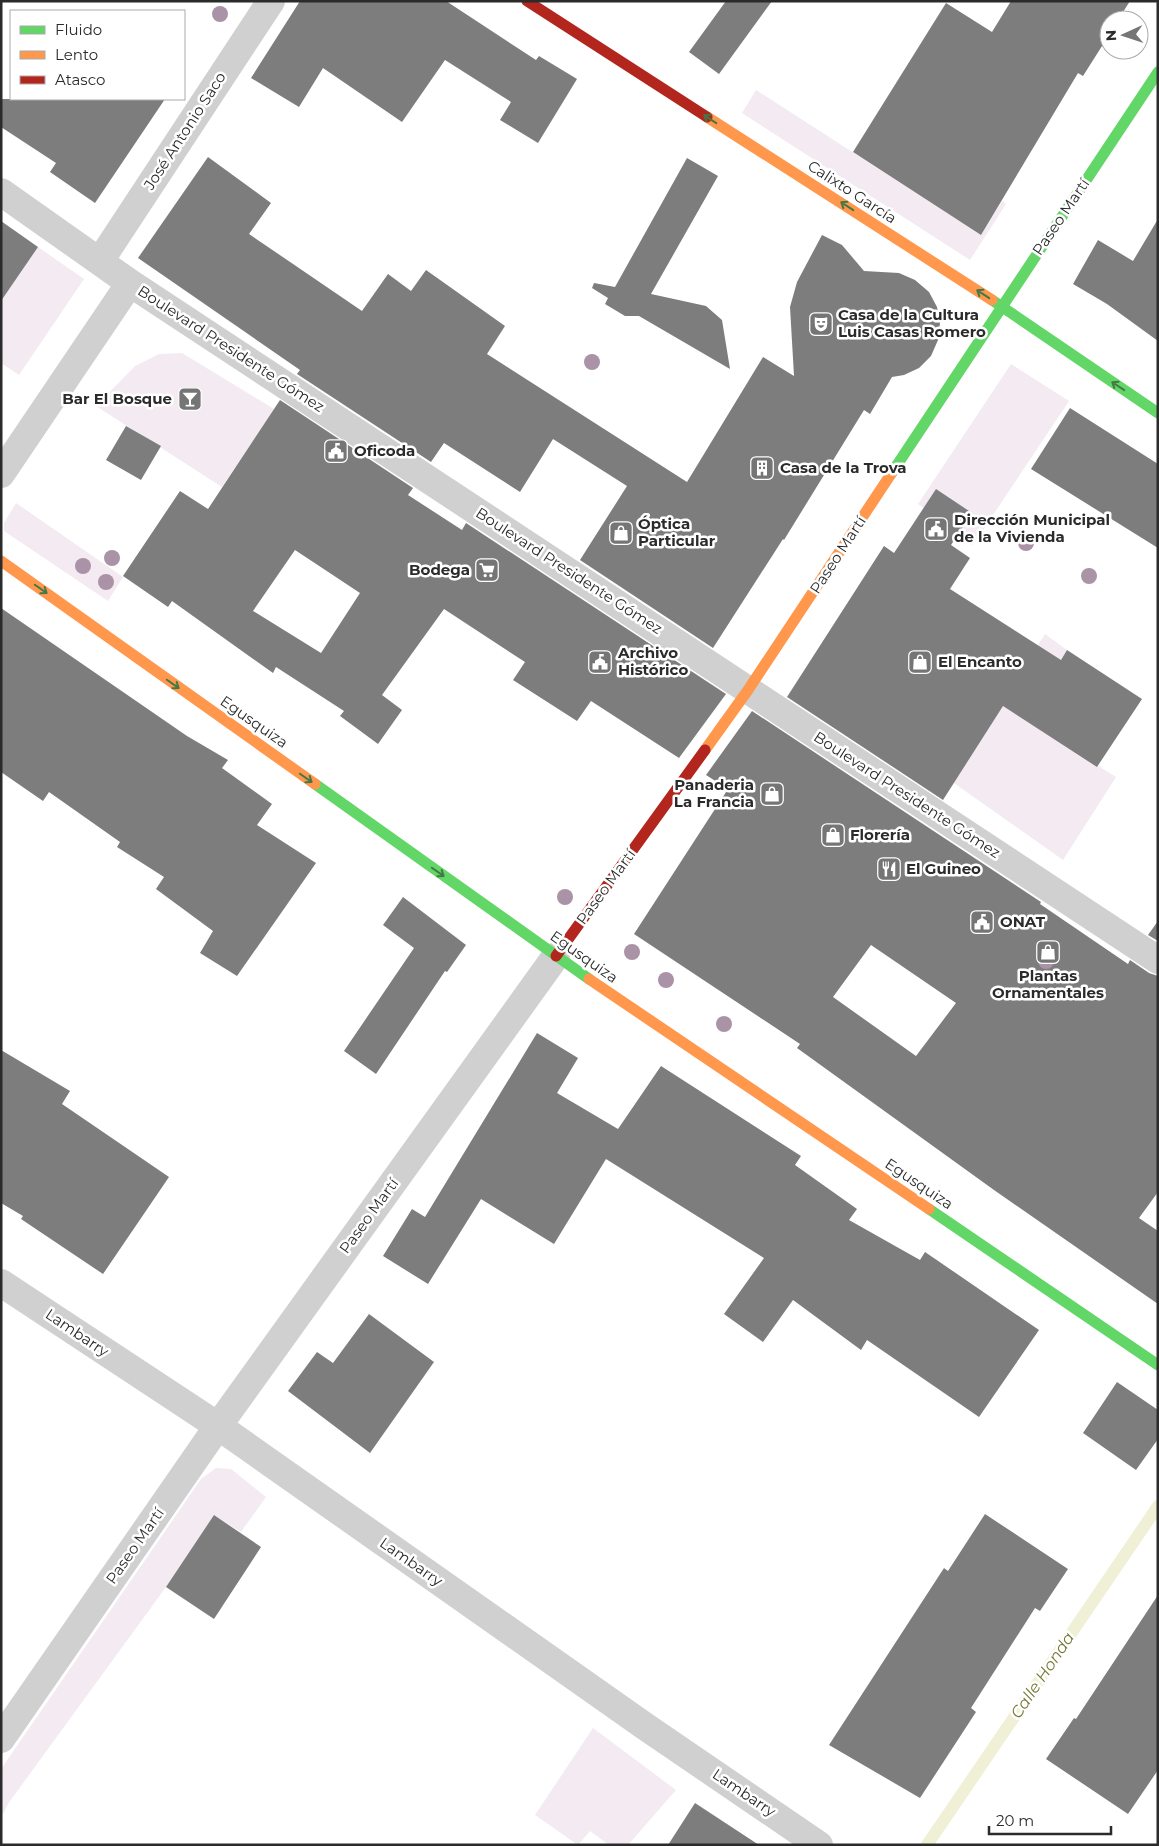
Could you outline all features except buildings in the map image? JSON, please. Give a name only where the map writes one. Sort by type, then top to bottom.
[{"type":"main road","name":"Calixto García","points":[[527,1],[1002,306],[1158,413]]},
{"type":"main road","name":"Paseo Martí","points":[[556,956],[748,690],[1158,72]]},
{"type":"main road","name":"Egusquiza","points":[[1,561],[556,956],[1158,1365]]},
{"type":"street","name":"José Antonio Saco","points":[[100,261],[271,1]]},
{"type":"street","name":"Boulevard Presidente Gómez","points":[[1,192],[130,283],[1158,960]]},
{"type":"street","points":[[1,474],[130,283]]},
{"type":"street","name":"Paseo Martí","points":[[1,1739],[218,1426],[556,956]]},
{"type":"street","name":"Lambarry","points":[[1,1283],[218,1426],[638,1721],[819,1845]]},
{"type":"shaded area","points":[[756,90],[981,235],[1002,201],[1006,204],[970,260],[742,113]]},
{"type":"shaded area","points":[[38,247],[84,279],[19,375],[1,363],[1,301]]},
{"type":"shaded area","points":[[182,353],[274,409],[222,487],[96,406],[135,366],[159,354]]},
{"type":"shaded area","points":[[1011,364],[1069,401],[973,545],[918,504]]},
{"type":"shaded area","points":[[16,503],[123,577],[108,601],[4,531],[4,523]]},
{"type":"shaded area","points":[[1045,634],[1067,650],[1023,719],[1116,777],[1063,860],[951,781]]},
{"type":"shaded area","points":[[216,1468],[231,1469],[266,1497],[241,1532],[214,1515],[166,1587],[10,1801],[1,1817],[1,1769],[201,1479]]},
{"type":"shaded area","points":[[593,1728],[676,1790],[628,1845],[609,1845],[590,1831],[578,1845],[535,1815]]},
{"type":"waterway","name":"Calle Honda","points":[[927,1845],[1158,1506]]},
{"type":"traffic: fast","points":[[891,474],[1158,72]]},
{"type":"traffic: fast","points":[[992,300],[1158,413]]},
{"type":"traffic: fast","points":[[315,784],[589,979]]},
{"type":"traffic: fast","points":[[929,1209],[1158,1365]]},
{"type":"traffic: slow","points":[[707,117],[992,300]]},
{"type":"traffic: slow","points":[[705,750],[748,690],[891,474]]},
{"type":"traffic: slow","points":[[1,561],[315,784]]},
{"type":"traffic: slow","points":[[589,979],[929,1209]]},
{"type":"traffic: jam","points":[[527,1],[707,117]]},
{"type":"traffic: jam","points":[[556,956],[705,750]]},
{"type":"place","name":"Casa de la Cultura Luis Casas Romero","points":[[821,324]]},
{"type":"place","name":"Bar El Bosque","points":[[190,399]]},
{"type":"place","name":"Oficoda","points":[[336,451]]},
{"type":"place","name":"Casa de la Trova","points":[[762,468]]},
{"type":"place","name":"Dirección Municipal de la Vivienda","points":[[936,529]]},
{"type":"place","name":"Óptica Particular","points":[[621,533]]},
{"type":"place","name":"Bodega","points":[[487,570]]},
{"type":"place","name":"Archivo Histórico","points":[[600,662]]},
{"type":"place","name":"El Encanto","points":[[920,662]]},
{"type":"place","name":"Panaderia La Francia","points":[[772,794]]},
{"type":"place","name":"Florería","points":[[833,835]]},
{"type":"place","name":"El Guineo","points":[[889,869]]},
{"type":"place","name":"ONAT","points":[[982,922]]},
{"type":"place","name":"Plantas Ornamentales","points":[[1048,952]]}]
